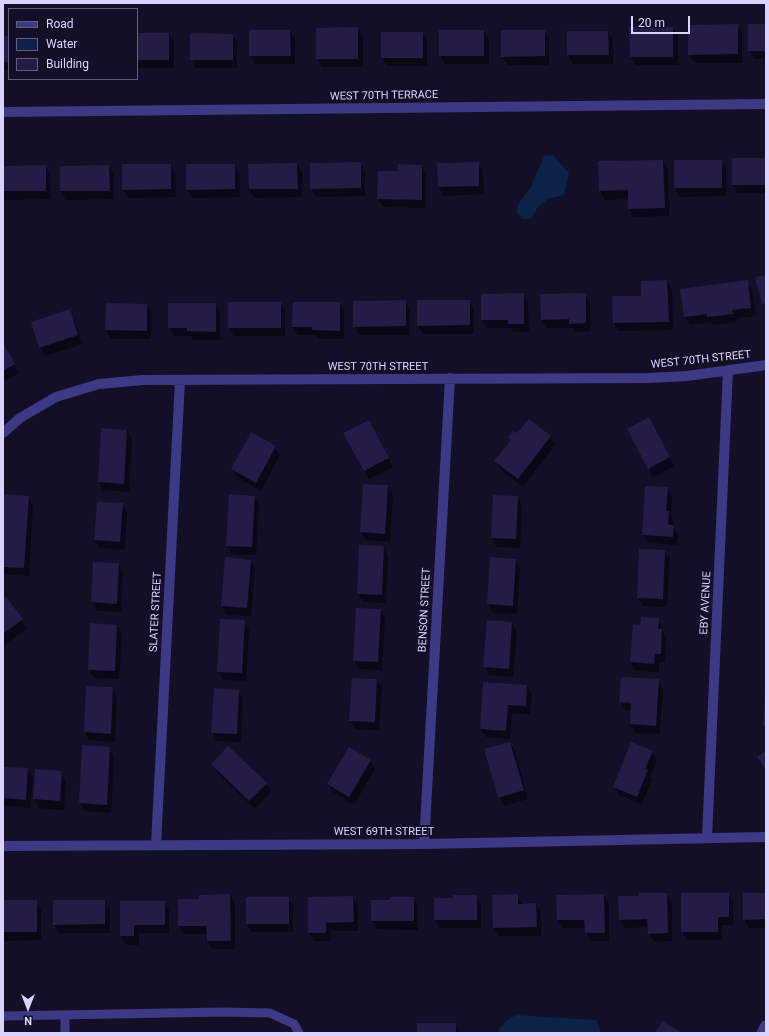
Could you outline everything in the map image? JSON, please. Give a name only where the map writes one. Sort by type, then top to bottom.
[{"type":"street","name":"WEST 70TH TERRACE","points":[[3,112],[766,104]]},
{"type":"street","name":"WEST 70TH STREET","points":[[3,433],[20,418],[56,397],[99,384],[143,380],[648,378],[687,376],[766,365]]},
{"type":"street","name":"EBY AVENUE","points":[[708,837],[728,370]]},
{"type":"street","name":"BENSON STREET","points":[[424,844],[450,378]]},
{"type":"street","name":"SLATER STREET","points":[[156,845],[180,380]]},
{"type":"street","name":"WEST 69TH STREET","points":[[3,846],[424,844],[766,837]]},
{"type":"lane","points":[[3,1016],[223,1012],[270,1014],[294,1024],[299,1033]]},
{"type":"lane","points":[[65,1015],[66,1033]]},
{"type":"water","points":[[553,155],[569,173],[564,195],[548,199],[538,207],[531,219],[522,219],[517,213],[518,204],[531,187],[544,156]]},
{"type":"water","points":[[516,1015],[596,1020],[601,1033],[499,1033],[499,1029],[506,1021]]},
{"type":"building","points":[[738,24],[738,54],[688,55],[688,25]]},
{"type":"building","points":[[748,24],[766,24],[766,51],[748,51]]},
{"type":"building","points":[[358,27],[358,59],[316,59],[316,28]]},
{"type":"building","points":[[629,27],[673,27],[673,57],[630,57]]},
{"type":"building","points":[[249,30],[290,30],[291,56],[249,56]]},
{"type":"building","points":[[439,30],[484,30],[484,56],[439,56]]},
{"type":"building","points":[[501,30],[545,30],[545,56],[501,57]]},
{"type":"building","points":[[567,31],[608,31],[609,55],[567,55]]},
{"type":"building","points":[[381,32],[423,32],[423,58],[381,58]]},
{"type":"building","points":[[138,33],[169,33],[169,60],[138,60]]},
{"type":"building","points":[[190,33],[233,34],[233,60],[190,60]]},
{"type":"building","points":[[3,36],[8,36],[8,62],[3,62]]},
{"type":"building","points":[[732,158],[766,158],[766,185],[732,185]]},
{"type":"building","points":[[663,160],[665,208],[628,209],[628,190],[599,191],[598,161]]},
{"type":"building","points":[[674,160],[722,160],[722,188],[674,188]]},
{"type":"building","points":[[361,162],[361,188],[310,189],[310,163]]},
{"type":"building","points":[[479,162],[479,186],[438,187],[437,163]]},
{"type":"building","points":[[297,163],[298,189],[249,189],[248,164]]},
{"type":"building","points":[[122,164],[171,164],[171,189],[122,190]]},
{"type":"building","points":[[186,164],[235,164],[235,189],[186,190]]},
{"type":"building","points":[[398,164],[422,165],[422,200],[377,199],[378,171],[398,171]]},
{"type":"building","points":[[46,165],[46,191],[3,191],[3,166]]},
{"type":"building","points":[[109,165],[110,191],[60,191],[60,166]]},
{"type":"building","points":[[766,275],[766,303],[762,304],[755,277]]},
{"type":"building","points":[[667,280],[669,322],[613,323],[612,296],[641,296],[641,281]]},
{"type":"building","points":[[748,280],[751,308],[732,310],[733,314],[707,317],[707,314],[684,317],[680,289]]},
{"type":"building","points":[[524,293],[524,324],[508,324],[508,320],[481,320],[481,294]]},
{"type":"building","points":[[586,293],[586,323],[569,324],[569,319],[541,320],[540,294]]},
{"type":"building","points":[[406,300],[406,326],[353,327],[353,301]]},
{"type":"building","points":[[417,300],[470,300],[470,325],[417,326]]},
{"type":"building","points":[[228,302],[281,302],[281,328],[228,328]]},
{"type":"building","points":[[293,302],[340,302],[340,331],[312,330],[312,327],[292,327]]},
{"type":"building","points":[[106,303],[147,304],[147,331],[105,330]]},
{"type":"building","points":[[168,303],[216,303],[216,332],[187,331],[187,328],[168,328]]},
{"type":"building","points":[[70,309],[78,335],[39,348],[31,322]]},
{"type":"building","points":[[3,343],[15,364],[3,371]]},
{"type":"building","points":[[649,417],[670,457],[648,469],[627,429]]},
{"type":"building","points":[[529,419],[551,436],[518,479],[494,461],[511,440],[508,438],[513,431],[517,433]]},
{"type":"building","points":[[369,420],[389,458],[364,471],[343,433]]},
{"type":"building","points":[[101,428],[127,430],[124,484],[98,482]]},
{"type":"building","points":[[251,432],[276,446],[256,483],[231,469]]},
{"type":"building","points":[[363,484],[388,485],[385,534],[360,532]]},
{"type":"building","points":[[645,486],[668,487],[666,511],[669,511],[668,524],[674,526],[673,537],[642,535]]},
{"type":"building","points":[[3,494],[29,496],[24,568],[3,567]]},
{"type":"building","points":[[229,494],[255,496],[252,547],[226,546]]},
{"type":"building","points":[[493,495],[518,496],[516,539],[491,538]]},
{"type":"building","points":[[97,502],[123,503],[120,542],[94,540]]},
{"type":"building","points":[[359,545],[384,546],[382,595],[357,594]]},
{"type":"building","points":[[639,549],[665,550],[663,599],[637,598]]},
{"type":"building","points":[[225,557],[251,560],[247,608],[221,606]]},
{"type":"building","points":[[490,557],[516,559],[513,606],[487,604]]},
{"type":"building","points":[[93,562],[119,563],[117,604],[91,602]]},
{"type":"building","points":[[6,597],[23,619],[3,634],[3,599]]},
{"type":"building","points":[[356,608],[381,609],[378,662],[353,661]]},
{"type":"building","points":[[641,617],[659,618],[658,629],[662,629],[661,654],[655,654],[654,664],[630,662],[633,624],[640,625]]},
{"type":"building","points":[[220,619],[245,620],[242,673],[217,672]]},
{"type":"building","points":[[487,620],[512,622],[509,669],[483,667]]},
{"type":"building","points":[[90,623],[117,625],[115,671],[88,670]]},
{"type":"building","points":[[621,677],[659,679],[656,726],[630,724],[631,703],[619,702]]},
{"type":"building","points":[[352,678],[377,679],[375,722],[349,721]]},
{"type":"building","points":[[483,682],[527,685],[526,706],[508,705],[506,731],[480,729]]},
{"type":"building","points":[[766,684],[766,727],[763,726]]},
{"type":"building","points":[[86,686],[113,687],[111,734],[84,732]]},
{"type":"building","points":[[214,688],[239,690],[237,734],[211,733]]},
{"type":"building","points":[[510,742],[524,790],[498,798],[484,749]]},
{"type":"building","points":[[631,742],[653,751],[645,769],[648,770],[637,797],[613,787]]},
{"type":"building","points":[[82,745],[110,747],[107,805],[79,803]]},
{"type":"building","points":[[228,746],[267,783],[249,801],[211,764]]},
{"type":"building","points":[[349,747],[371,760],[349,797],[327,784]]},
{"type":"building","points":[[766,750],[766,770],[757,757]]},
{"type":"building","points":[[3,767],[28,768],[26,800],[3,798]]},
{"type":"building","points":[[35,769],[62,771],[60,801],[33,799]]},
{"type":"building","points":[[638,893],[667,893],[668,933],[648,934],[647,919],[619,920],[618,896],[639,896]]},
{"type":"building","points":[[681,893],[729,893],[729,917],[718,917],[718,932],[681,932]]},
{"type":"building","points":[[743,893],[766,893],[766,919],[743,920]]},
{"type":"building","points":[[230,894],[231,941],[207,941],[206,926],[178,926],[178,899],[199,899],[199,895]]},
{"type":"building","points":[[518,894],[518,904],[536,903],[537,927],[493,928],[492,895]]},
{"type":"building","points":[[604,894],[605,933],[585,933],[584,920],[557,920],[556,895]]},
{"type":"building","points":[[453,895],[477,895],[477,920],[434,920],[434,898],[453,898]]},
{"type":"building","points":[[353,896],[354,922],[326,923],[326,933],[308,933],[308,897]]},
{"type":"building","points":[[246,897],[289,897],[289,924],[246,924]]},
{"type":"building","points":[[390,897],[414,897],[414,921],[371,921],[371,900],[390,900]]},
{"type":"building","points":[[3,900],[37,900],[37,932],[3,932]]},
{"type":"building","points":[[53,900],[105,900],[105,924],[53,925]]},
{"type":"building","points":[[120,901],[165,901],[165,925],[134,925],[134,936],[120,936]]},
{"type":"building","points":[[662,1021],[683,1033],[655,1033]]},
{"type":"building","points":[[417,1023],[456,1023],[456,1033],[417,1033]]}]
